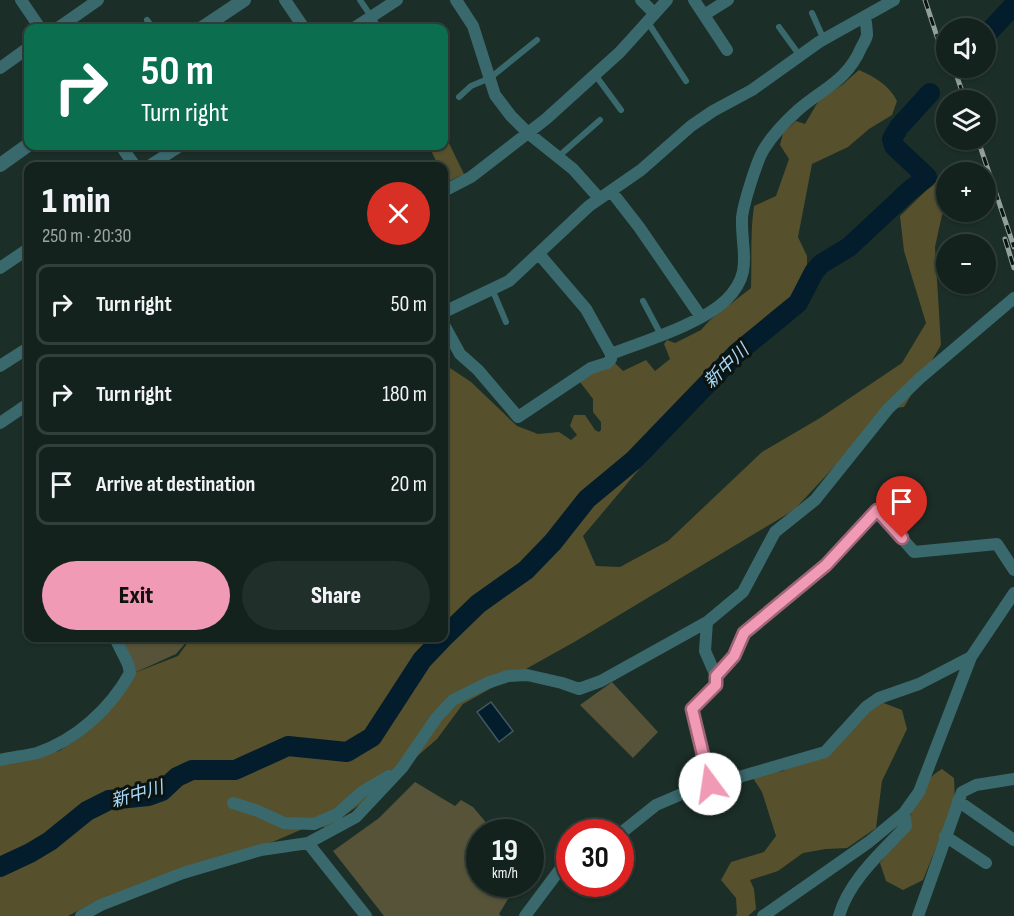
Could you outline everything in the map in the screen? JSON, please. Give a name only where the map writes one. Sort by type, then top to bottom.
[{"type":"street","points":[[21,0],[37,24]]},
{"type":"street","points":[[64,24],[98,0]]},
{"type":"street","points":[[208,24],[244,0]]},
{"type":"street","points":[[285,0],[301,24]]},
{"type":"street","points":[[360,24],[397,0]]},
{"type":"street","points":[[456,0],[473,26],[495,94],[511,116],[528,133],[559,156],[599,198]]},
{"type":"street","points":[[641,0],[651,17]]},
{"type":"street","points":[[448,189],[471,177],[596,76],[667,0]]},
{"type":"street","points":[[694,0],[727,50]]},
{"type":"street","points":[[704,15],[728,0]]},
{"type":"street","points":[[448,310],[509,281],[599,198],[657,157],[691,126],[752,90],[824,40],[890,1]]},
{"type":"street","points":[[611,354],[714,310],[740,284],[746,255],[742,218],[764,149],[797,111],[838,81],[849,70],[858,57],[867,36],[865,17]]},
{"type":"street","points":[[0,68],[24,51]]},
{"type":"street","points":[[0,165],[24,148]]},
{"type":"street","points":[[155,162],[174,150]]},
{"type":"street","points":[[611,191],[639,227],[701,317]]},
{"type":"street","points":[[0,268],[24,252]]},
{"type":"street","points":[[448,332],[460,354],[478,370],[518,417],[591,368],[607,363],[611,359],[611,354],[586,309],[539,254]]},
{"type":"street","points":[[81,916],[101,905],[183,873],[261,850],[309,843],[356,817],[402,768],[437,717],[453,700],[487,683],[508,676],[527,675],[579,689],[601,681],[707,622],[743,592],[775,532],[815,500],[888,409],[919,379],[1014,298]]},
{"type":"street","points":[[0,366],[24,351]]},
{"type":"street","points":[[0,423],[24,407]]},
{"type":"street","points":[[716,676],[734,656],[744,633],[826,565],[877,510],[914,552],[997,544],[1014,570]]},
{"type":"street","points":[[764,916],[869,842],[904,813],[919,792],[971,657],[1014,593]]},
{"type":"street","points":[[707,622],[705,651],[716,676],[716,685],[692,709],[710,784]]},
{"type":"street","points":[[0,760],[36,753],[81,732],[124,684],[130,673],[117,642]]},
{"type":"street","points":[[634,823],[656,805],[684,793],[825,752],[866,707],[879,698],[920,684],[971,657]]},
{"type":"street","points":[[233,803],[258,810],[284,823],[314,824],[337,814],[362,792],[402,768]]},
{"type":"street","points":[[918,916],[962,792],[976,785],[1013,781]]},
{"type":"street","points":[[958,801],[1014,840]]},
{"type":"street","points":[[838,916],[841,907],[864,870],[906,826],[904,813]]},
{"type":"street","points":[[945,836],[986,863]]},
{"type":"street","points":[[309,843],[366,916]]},
{"type":"street","points":[[525,916],[556,875]]},
{"type":"lane","points":[[360,0],[377,24]]},
{"type":"lane","points":[[812,13],[824,40]]},
{"type":"lane","points":[[651,17],[686,81]]},
{"type":"lane","points":[[147,20],[150,24]]},
{"type":"lane","points":[[779,27],[800,56]]},
{"type":"lane","points":[[459,98],[471,86],[490,78],[537,40]]},
{"type":"lane","points":[[596,76],[621,110]]},
{"type":"lane","points":[[559,156],[600,120]]},
{"type":"lane","points":[[492,289],[506,322]]},
{"type":"lane","points":[[643,301],[661,334]]},
{"type":"shaded area","points":[[859,70],[881,82],[897,101],[892,115],[869,129],[848,147],[812,164],[798,237],[807,256],[807,284],[802,302],[781,326],[694,404],[583,536],[596,566],[620,567],[668,541],[762,452],[820,418],[902,363],[926,323],[904,251],[900,216],[936,181],[936,222],[940,222],[936,234],[935,247],[936,294],[938,294],[941,345],[904,407],[888,409],[794,510],[576,641],[463,704],[437,739],[369,798],[327,828],[314,824],[275,841],[91,904],[68,916],[0,916],[0,764],[59,751],[81,737],[134,673],[178,656],[188,642],[448,642],[448,368],[471,382],[517,426],[538,434],[559,432],[571,440],[577,435],[570,426],[574,415],[585,415],[595,430],[599,432],[601,422],[593,412],[593,399],[580,382],[580,373],[615,363],[623,371],[646,360],[655,371],[670,359],[664,344],[667,340],[675,343],[701,330],[710,320],[751,288],[754,206],[776,196],[789,159],[780,145],[783,133],[796,121],[805,124],[819,100]]},
{"type":"shaded area","points":[[448,141],[464,174],[449,181],[448,162],[436,161],[431,150],[448,150]]},
{"type":"shaded area","points":[[117,642],[186,642],[176,654],[134,673]]},
{"type":"shaded area","points":[[612,682],[658,732],[633,758],[580,705]]},
{"type":"shaded area","points":[[881,702],[902,710],[907,729],[882,781],[876,828],[847,848],[803,853],[778,871],[750,880],[754,889],[756,909],[748,916],[735,916],[737,914],[736,898],[721,880],[731,862],[764,852],[776,836],[762,792],[753,778],[783,771],[827,749],[864,709]]},
{"type":"shaded area","points":[[942,769],[954,778],[955,800],[923,880],[903,890],[886,881],[880,863],[904,829],[919,793],[928,781]]},
{"type":"shaded area","points":[[415,782],[455,806],[461,800],[473,807],[483,819],[466,819],[466,897],[509,897],[499,914],[501,916],[384,916],[333,851],[379,818]]},
{"type":"water","points":[[491,702],[513,731],[499,742],[477,712]]},
{"type":"waterway","name":"新中川","points":[[996,24],[1014,5]]},
{"type":"waterway","name":"新中川","points":[[448,633],[478,604],[526,570],[553,542],[587,499],[634,460],[737,353],[798,303],[814,272],[821,264],[849,247],[927,177],[894,146],[892,139],[899,127],[930,93]]},
{"type":"waterway","name":"新中川","points":[[0,867],[50,841],[87,811],[109,800],[148,796],[162,791],[177,777],[192,770],[235,770],[288,746],[347,752],[372,737],[422,660],[439,642]]},
{"type":"railway","points":[[925,0],[936,34]]},
{"type":"railway","points":[[957,78],[962,90]]},
{"type":"railway","points":[[981,150],[1014,247]]},
{"type":"railway","points":[[1005,239],[1014,268]]},
{"type":"route","points":[[710,784],[692,709],[716,685],[716,676],[734,656],[744,633],[826,565],[877,510],[902,538]]}]
